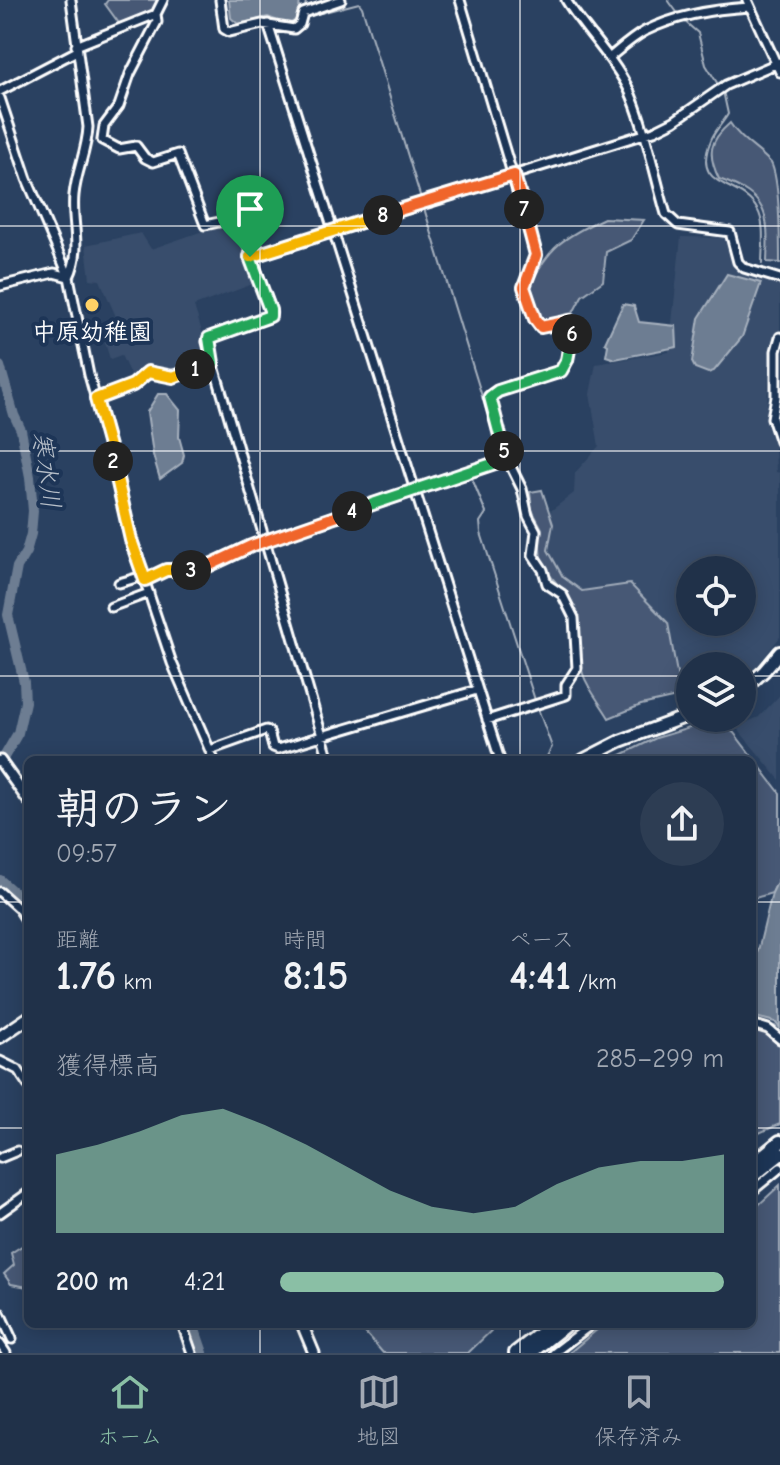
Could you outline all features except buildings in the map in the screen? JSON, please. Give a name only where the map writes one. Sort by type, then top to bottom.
[{"type":"highway","points":[[756,1162],[780,1142]]},
{"type":"highway","points":[[756,1173],[780,1154]]},
{"type":"highway","points":[[516,1353],[548,1328]]},
{"type":"highway","points":[[530,1353],[561,1328]]},
{"type":"main road","points":[[756,678],[780,652]]},
{"type":"main road","points":[[591,756],[620,741],[676,720]]},
{"type":"main road","points":[[0,761],[24,795]]},
{"type":"main road","points":[[0,1037],[24,1021]]},
{"type":"main road","points":[[307,1328],[314,1353]]},
{"type":"street","points":[[69,277],[78,239],[73,196],[87,146],[88,127],[71,0]]},
{"type":"street","points":[[163,0],[156,14],[157,22],[130,74],[119,106],[104,126],[102,140],[119,149],[134,145],[153,162],[178,154],[203,223],[208,226],[237,220],[271,313],[267,318],[209,338],[213,363],[328,756]]},
{"type":"street","points":[[220,0],[224,29],[229,32],[251,25],[268,24],[294,29],[305,12],[341,0]]},
{"type":"street","points":[[460,0],[536,255],[524,287],[535,319],[541,327],[566,321],[573,322],[574,327],[567,360],[561,371],[498,391],[490,397],[503,461],[522,489],[528,516],[536,531],[535,561],[543,570],[547,584],[562,594],[574,618],[576,672],[566,685],[566,695],[487,720]]},
{"type":"street","points":[[566,0],[629,91],[666,214],[678,225],[730,232],[738,262],[744,268],[780,279]]},
{"type":"street","points":[[609,58],[643,32],[681,18],[748,3],[780,72]]},
{"type":"street","points":[[0,91],[76,48],[156,14]]},
{"type":"street","points":[[268,24],[499,756]]},
{"type":"street","points":[[250,257],[643,135],[674,121],[726,85],[778,63]]},
{"type":"street","points":[[0,98],[27,179],[69,277],[131,540],[172,663],[212,756]]},
{"type":"street","points":[[0,286],[54,273],[69,277]]},
{"type":"street","points":[[780,337],[776,351],[776,423],[780,442]]},
{"type":"street","points":[[96,399],[133,385],[148,372],[173,377],[213,363]]},
{"type":"street","points":[[119,583],[171,569],[206,567],[264,541],[503,461]]},
{"type":"street","points":[[111,607],[149,593]]},
{"type":"street","points":[[210,750],[266,730],[275,749],[477,690]]},
{"type":"street","points":[[0,892],[24,917]]},
{"type":"street","points":[[756,1025],[768,1029],[780,1039]]},
{"type":"street","points":[[0,1061],[18,1070],[24,1079]]},
{"type":"street","points":[[0,1158],[17,1151]]},
{"type":"street","points":[[756,1188],[780,1168]]},
{"type":"street","points":[[0,1213],[24,1196]]},
{"type":"street","points":[[0,1313],[12,1339]]},
{"type":"street","points":[[183,1328],[192,1353]]},
{"type":"street","points":[[554,1353],[587,1328]]},
{"type":"street","points":[[0,1344],[6,1353]]},
{"type":"shaded area","points":[[108,0],[159,0],[153,12],[121,26],[105,4]]},
{"type":"shaded area","points":[[229,0],[300,0],[298,18],[288,25],[268,17],[238,24],[231,18]]},
{"type":"shaded area","points":[[730,123],[771,163],[774,171],[779,210],[780,263],[767,262],[766,219],[762,208],[747,192],[719,179],[715,170],[712,148]]},
{"type":"shaded area","points":[[604,218],[644,220],[631,240],[606,252],[603,281],[582,296],[573,313],[546,320],[540,318],[529,287],[544,262],[568,237]]},
{"type":"shaded area","points":[[232,221],[238,225],[258,282],[194,306],[211,361],[174,374],[146,368],[133,381],[121,355],[110,359],[101,330],[118,321],[100,280],[90,279],[86,245],[141,233],[151,249]]},
{"type":"shaded area","points":[[681,237],[731,238],[738,267],[780,280],[780,330],[770,353],[766,422],[775,447],[776,472],[780,473],[780,637],[756,667],[756,652],[676,652],[676,668],[668,623],[630,584],[582,591],[563,577],[548,550],[553,524],[548,513],[574,493],[575,473],[599,446],[590,394],[596,364],[669,352]]},
{"type":"shaded area","points":[[727,274],[761,283],[742,337],[714,371],[708,373],[695,368],[692,362],[699,318]]},
{"type":"shaded area","points":[[623,304],[634,306],[639,322],[676,326],[677,347],[615,359],[606,356],[608,345],[605,343]]},
{"type":"shaded area","points":[[158,394],[167,394],[180,410],[179,437],[184,455],[182,463],[160,479],[147,412]]},
{"type":"shaded area","points":[[542,490],[553,524],[548,550],[563,577],[582,591],[630,584],[668,623],[676,668],[676,697],[641,705],[609,718],[583,674],[575,611],[544,566],[540,545],[542,529],[532,510],[530,492]]},
{"type":"shaded area","points":[[780,695],[780,780],[740,732],[756,732],[756,718]]},
{"type":"shaded area","points":[[676,732],[732,732],[752,756],[619,756]]},
{"type":"shaded area","points":[[756,762],[780,793],[780,876],[772,893],[756,898]]},
{"type":"shaded area","points":[[780,876],[780,1028],[775,1022],[756,1017],[756,955],[772,893]]},
{"type":"shaded area","points":[[756,1020],[775,1026],[780,1032],[780,1124],[756,1134]]},
{"type":"shaded area","points":[[780,1185],[780,1353],[569,1353],[599,1328],[756,1328],[756,1207]]},
{"type":"shaded area","points":[[24,1245],[24,1286],[11,1284],[4,1274],[14,1265],[11,1253]]},
{"type":"shaded area","points":[[361,1328],[494,1328],[468,1353],[383,1353]]},
{"type":"waterway","points":[[306,0],[305,9],[309,16],[359,3],[362,7],[501,458]]},
{"type":"waterway","points":[[668,0],[679,15]]},
{"type":"waterway","points":[[683,20],[698,33],[706,65],[719,86]]},
{"type":"waterway","points":[[723,91],[728,114],[711,140],[706,156],[707,168],[712,176],[749,199],[757,209],[763,229],[762,264]]},
{"type":"waterway","name":"寒水川","points":[[0,366],[21,430],[33,511],[31,534],[26,552],[17,567],[8,615],[24,682],[25,702],[18,733],[0,764]]},
{"type":"waterway","points":[[503,464],[471,476],[486,513],[480,522],[481,533],[535,700]]},
{"type":"waterway","points":[[537,706],[552,747],[547,756]]},
{"type":"waterway","name":"寒水川","points":[[0,880],[24,901]]},
{"type":"waterway","name":"寒水川","points":[[194,1328],[203,1353]]},
{"type":"place","name":"中原幼稚園","points":[[92,305]]},
{"type":"route","points":[[514,175],[536,255],[524,287],[537,324],[545,327],[573,322],[565,367],[557,373],[498,391],[490,397],[507,459],[257,543],[206,567],[166,570],[145,580],[131,540],[96,399],[133,385],[148,372],[173,377],[213,363],[207,342],[209,338],[270,316],[250,257],[514,175]]}]
